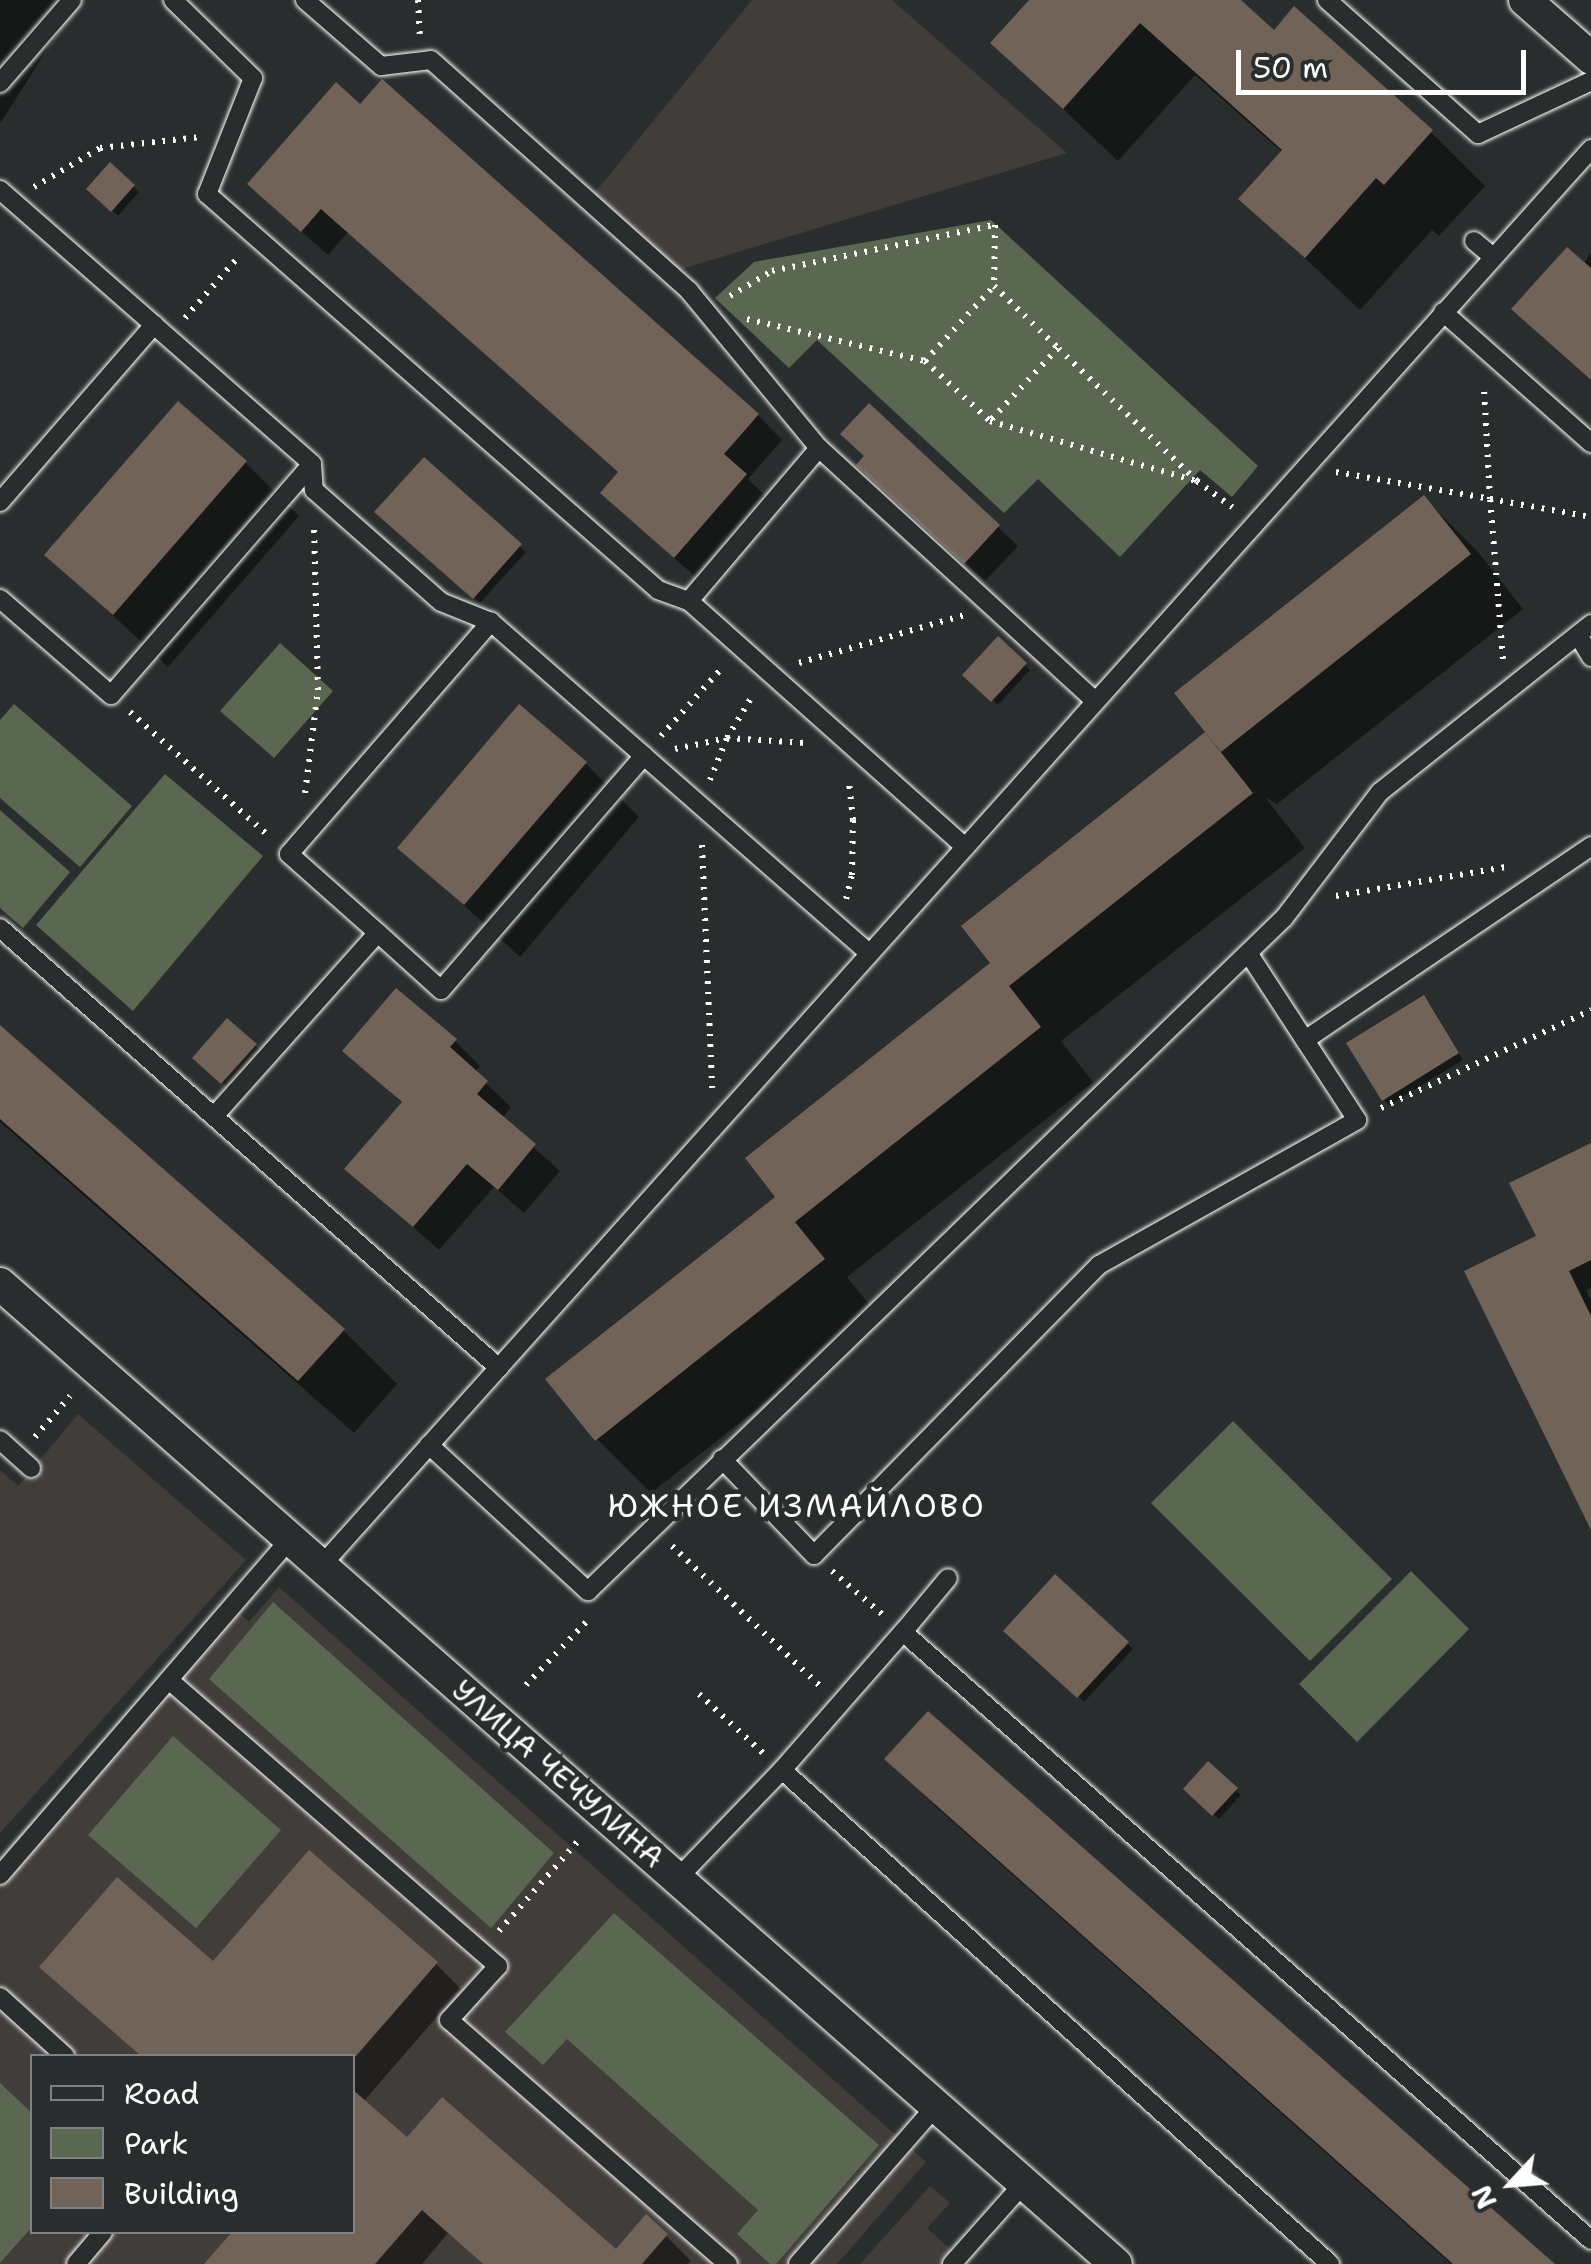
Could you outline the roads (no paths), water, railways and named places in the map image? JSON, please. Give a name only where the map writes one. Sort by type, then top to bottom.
[{"type":"street","points":[[1525,0],[1591,58]]},
{"type":"street","name":"УЛИЦА ЧЕЧУЛИНА","points":[[0,1284],[1116,2264]]},
{"type":"lane","points":[[0,83],[72,0]]},
{"type":"lane","points":[[173,0],[253,78],[207,194],[658,590],[688,602],[965,846]]},
{"type":"lane","points":[[305,0],[381,66],[431,60],[707,310],[819,448],[1095,701]]},
{"type":"lane","points":[[1326,0],[1478,134],[1591,81]]},
{"type":"lane","points":[[322,1566],[1591,150]]},
{"type":"lane","points":[[6,195],[312,464],[314,490],[441,602],[491,622],[869,954]]},
{"type":"lane","points":[[1474,241],[1493,257]]},
{"type":"lane","points":[[1443,312],[1591,443]]},
{"type":"lane","points":[[0,502],[161,331]]},
{"type":"lane","points":[[688,602],[819,448]]},
{"type":"lane","points":[[0,599],[111,695],[312,464]]},
{"type":"lane","points":[[491,622],[294,849],[441,990],[644,756]]},
{"type":"lane","points":[[428,1446],[588,1591],[1248,953],[1295,903],[1380,792],[1584,629],[1591,656]]},
{"type":"lane","points":[[1305,1040],[1591,846]]},
{"type":"lane","points":[[0,928],[499,1368]]},
{"type":"lane","points":[[215,1115],[378,933]]},
{"type":"lane","points":[[722,1459],[814,1554],[1099,1265],[1357,1120],[1248,953]]},
{"type":"lane","points":[[0,1440],[25,1462]]},
{"type":"lane","points":[[0,1874],[290,1539]]},
{"type":"lane","points":[[677,1879],[782,1770],[948,1578]]},
{"type":"lane","points":[[903,1632],[1591,2240]]},
{"type":"lane","points":[[168,1680],[498,1966],[449,2020],[728,2264]]},
{"type":"lane","points":[[782,1770],[1330,2264]]},
{"type":"lane","points":[[0,1997],[63,2054]]},
{"type":"lane","points":[[798,2264],[936,2106]]},
{"type":"lane","points":[[952,2264],[1024,2183]]},
{"type":"lane","points":[[76,2264],[101,2234]]},
{"type":"district","name":"ЮЖНОЕ ИЗМАЙЛОВО","points":[[797,1506]]}]
